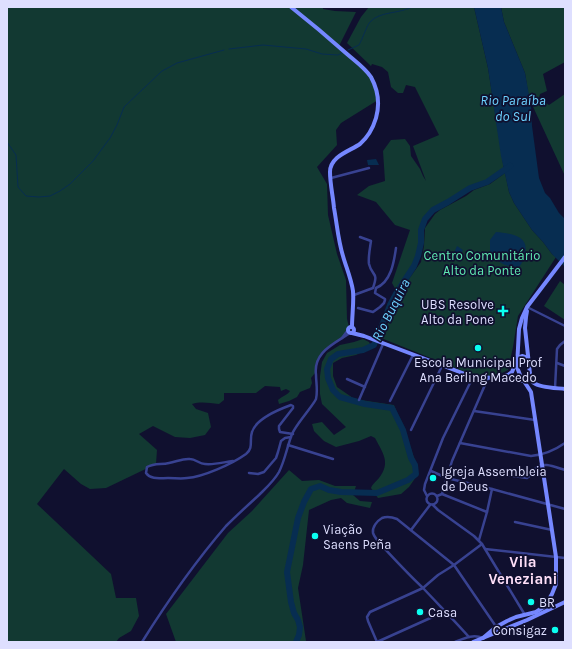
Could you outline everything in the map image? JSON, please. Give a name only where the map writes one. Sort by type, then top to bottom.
[{"type":"main road","points":[[291,7],[363,68],[372,80],[377,93],[378,110],[371,130],[361,143],[342,154],[332,164],[330,170],[338,231],[343,255],[351,278],[353,295],[351,330],[359,335],[473,377],[489,377],[524,381],[530,374]]},
{"type":"main road","points":[[483,638],[496,627],[512,619],[539,611],[549,600],[556,584],[556,557],[536,420],[531,392],[518,370],[517,359],[519,329],[527,306],[565,257]]},
{"type":"main road","points":[[527,306],[525,328],[530,374],[533,382],[538,385],[565,389]]},
{"type":"main road","points":[[496,378],[512,372],[517,359],[522,356],[529,362]]},
{"type":"main road","points":[[531,392],[533,387],[538,385]]},
{"type":"main road","points":[[549,600],[550,605],[554,608]]},
{"type":"main road","points":[[473,642],[565,602]]},
{"type":"street","points":[[330,178],[369,168]]},
{"type":"street","points":[[358,308],[373,312],[384,303],[385,300],[376,293],[374,288],[376,278],[369,262],[371,242],[370,240],[360,237]]},
{"type":"street","points":[[353,295],[381,286],[390,274],[396,248]]},
{"type":"street","points":[[527,306],[565,326]]},
{"type":"street","points":[[142,642],[178,588],[217,537],[279,473],[285,460],[291,437],[316,400],[317,390],[315,370],[319,357],[324,351],[351,330]]},
{"type":"street","points":[[555,388],[557,349],[565,341]]},
{"type":"street","points":[[359,400],[382,343]]},
{"type":"street","points":[[390,401],[413,355]]},
{"type":"street","points":[[557,363],[565,366]]},
{"type":"street","points":[[411,430],[443,365]]},
{"type":"street","points":[[473,377],[443,438],[425,484],[424,490],[427,496],[426,502],[474,536],[482,544],[525,615]]},
{"type":"street","points":[[442,494],[452,462],[489,377]]},
{"type":"street","points":[[347,379],[364,387]]},
{"type":"street","points":[[233,461],[203,464],[188,458],[167,464],[151,465],[147,467],[146,472],[150,477],[156,478],[188,478],[210,472],[233,461],[245,454],[250,449],[252,433],[257,423],[264,418],[291,406],[293,406],[293,408],[280,426],[279,430],[280,432],[293,434]]},
{"type":"street","points":[[474,411],[536,420]]},
{"type":"street","points":[[249,473],[258,474],[264,472],[276,458],[281,441],[285,438],[291,437]]},
{"type":"street","points":[[460,443],[531,456],[541,455],[565,443]]},
{"type":"street","points":[[288,445],[333,459]]},
{"type":"street","points":[[487,472],[527,478],[531,476],[536,467],[542,464],[565,470]]},
{"type":"street","points":[[430,471],[447,478],[565,508]]},
{"type":"street","points":[[479,541],[492,489]]},
{"type":"street","points":[[427,496],[432,494],[437,496],[442,494],[487,512]]},
{"type":"street","points":[[411,530],[432,505],[437,502],[437,496]]},
{"type":"street","points":[[469,636],[399,565],[373,534],[375,525],[382,518],[391,517],[397,520],[454,564],[500,631]]},
{"type":"street","points":[[515,522],[552,530]]},
{"type":"street","points":[[446,612],[377,642],[367,617],[370,612],[423,588],[438,575],[482,544]]},
{"type":"street","points":[[485,549],[565,558]]},
{"type":"street","points":[[455,642],[469,636],[483,638]]},
{"type":"green space","points":[[7,7],[323,7],[323,9],[335,11],[356,12],[339,46],[370,76],[378,100],[341,123],[336,130],[337,145],[317,167],[327,184],[328,215],[337,254],[346,280],[347,319],[349,327],[340,340],[327,349],[316,363],[315,373],[311,378],[312,383],[310,388],[300,392],[297,397],[279,404],[278,400],[290,391],[286,389],[281,391],[280,387],[265,386],[256,393],[224,393],[224,400],[219,404],[202,402],[192,404],[196,409],[208,413],[211,427],[205,435],[190,438],[175,437],[153,426],[139,434],[157,450],[156,464],[106,488],[90,489],[81,484],[64,469],[37,504],[111,574],[116,598],[136,598],[139,616],[131,631],[119,638],[116,642],[7,642]]},
{"type":"green space","points":[[369,7],[474,7],[488,68],[504,170],[487,182],[470,188],[433,210],[425,219],[421,230],[421,243],[418,256],[414,266],[397,292],[392,283],[410,230],[395,225],[376,202],[357,195],[369,186],[385,181],[383,151],[391,140],[405,139],[410,146],[411,156],[426,181],[413,146],[439,135],[415,87],[406,85],[403,93],[398,93],[391,87],[388,72],[382,67],[372,64],[371,66],[347,43],[361,17]]},
{"type":"green space","points":[[501,7],[565,7],[565,62],[543,74],[547,91],[540,94],[539,98],[549,105],[565,94],[565,176],[529,98],[525,73],[504,22]]},
{"type":"green space","name":"Centro Comunitário Alto da Ponte","points":[[505,173],[509,192],[514,203],[532,230],[556,257],[518,316],[508,370],[496,376],[473,375],[381,338],[406,283],[421,262],[425,228],[435,214],[474,190],[490,184]]},
{"type":"green space","points":[[560,281],[565,285],[565,320],[544,306]]},
{"type":"green space","points":[[363,339],[369,342],[372,348],[356,355],[342,358],[333,363],[333,376],[337,387],[353,398],[394,405],[417,466],[416,477],[409,487],[401,494],[378,498],[371,488],[383,473],[385,463],[383,453],[375,438],[371,436],[336,447],[324,441],[314,431],[312,424],[322,422],[334,435],[346,427],[322,404],[320,394],[320,376],[322,362],[327,353],[340,345]]},
{"type":"green space","points":[[289,470],[302,481],[319,480],[335,486],[356,486],[353,495],[360,501],[372,502],[370,508],[347,503],[341,498],[331,500],[309,510],[303,565],[298,588],[306,641],[176,642],[166,614],[228,533],[252,511]]},
{"type":"water","name":"Rio Paraíba do Sul","points":[[474,7],[501,7],[504,22],[525,73],[531,106],[532,126],[539,178],[545,193],[565,219],[565,267],[532,230],[514,203],[509,192],[501,156],[488,68]]},
{"type":"water","points":[[376,159],[379,165],[368,165],[367,160]]},
{"type":"water","points":[[496,232],[512,234],[524,242],[526,247],[525,253],[523,262],[519,267],[502,264],[490,252],[490,240]]},
{"type":"water","points":[[457,246],[463,250],[458,261],[452,257]]},
{"type":"waterway","points":[[348,50],[359,45],[370,22],[374,18],[412,7]]},
{"type":"waterway","points":[[229,49],[263,45],[306,49],[322,54],[338,55],[342,53]]},
{"type":"waterway","points":[[7,142],[16,155],[18,187],[26,196],[50,196],[70,184],[93,161],[110,138],[124,107],[162,71],[177,63],[224,50]]},
{"type":"waterway","name":"Rio Buquira","points":[[296,642],[300,627],[291,602],[287,572],[298,518],[311,489],[320,486],[329,490],[341,492],[377,493],[408,480],[416,474],[415,465],[411,458],[403,430],[392,408],[365,404],[340,397],[333,390],[328,378],[327,369],[331,359],[338,354],[363,350],[374,345],[390,305],[414,266],[421,243],[421,230],[425,219],[433,210],[470,188],[487,182],[510,166]]},
{"type":"place","name":"UBS Resolve Alto da Pone","points":[[503,311]]},
{"type":"place","name":"Escola Municipal Prof Ana Berling Macedo","points":[[478,348]]},
{"type":"place","name":"Igreja Assembleia de Deus","points":[[433,478]]},
{"type":"place","name":"Viação Saens Peña","points":[[315,536]]},
{"type":"place","name":"BR","points":[[531,602]]},
{"type":"place","name":"Casa","points":[[420,612]]},
{"type":"place","name":"Consigaz","points":[[555,630]]},
{"type":"district","name":"Vila Veneziani","points":[[523,570]]}]
